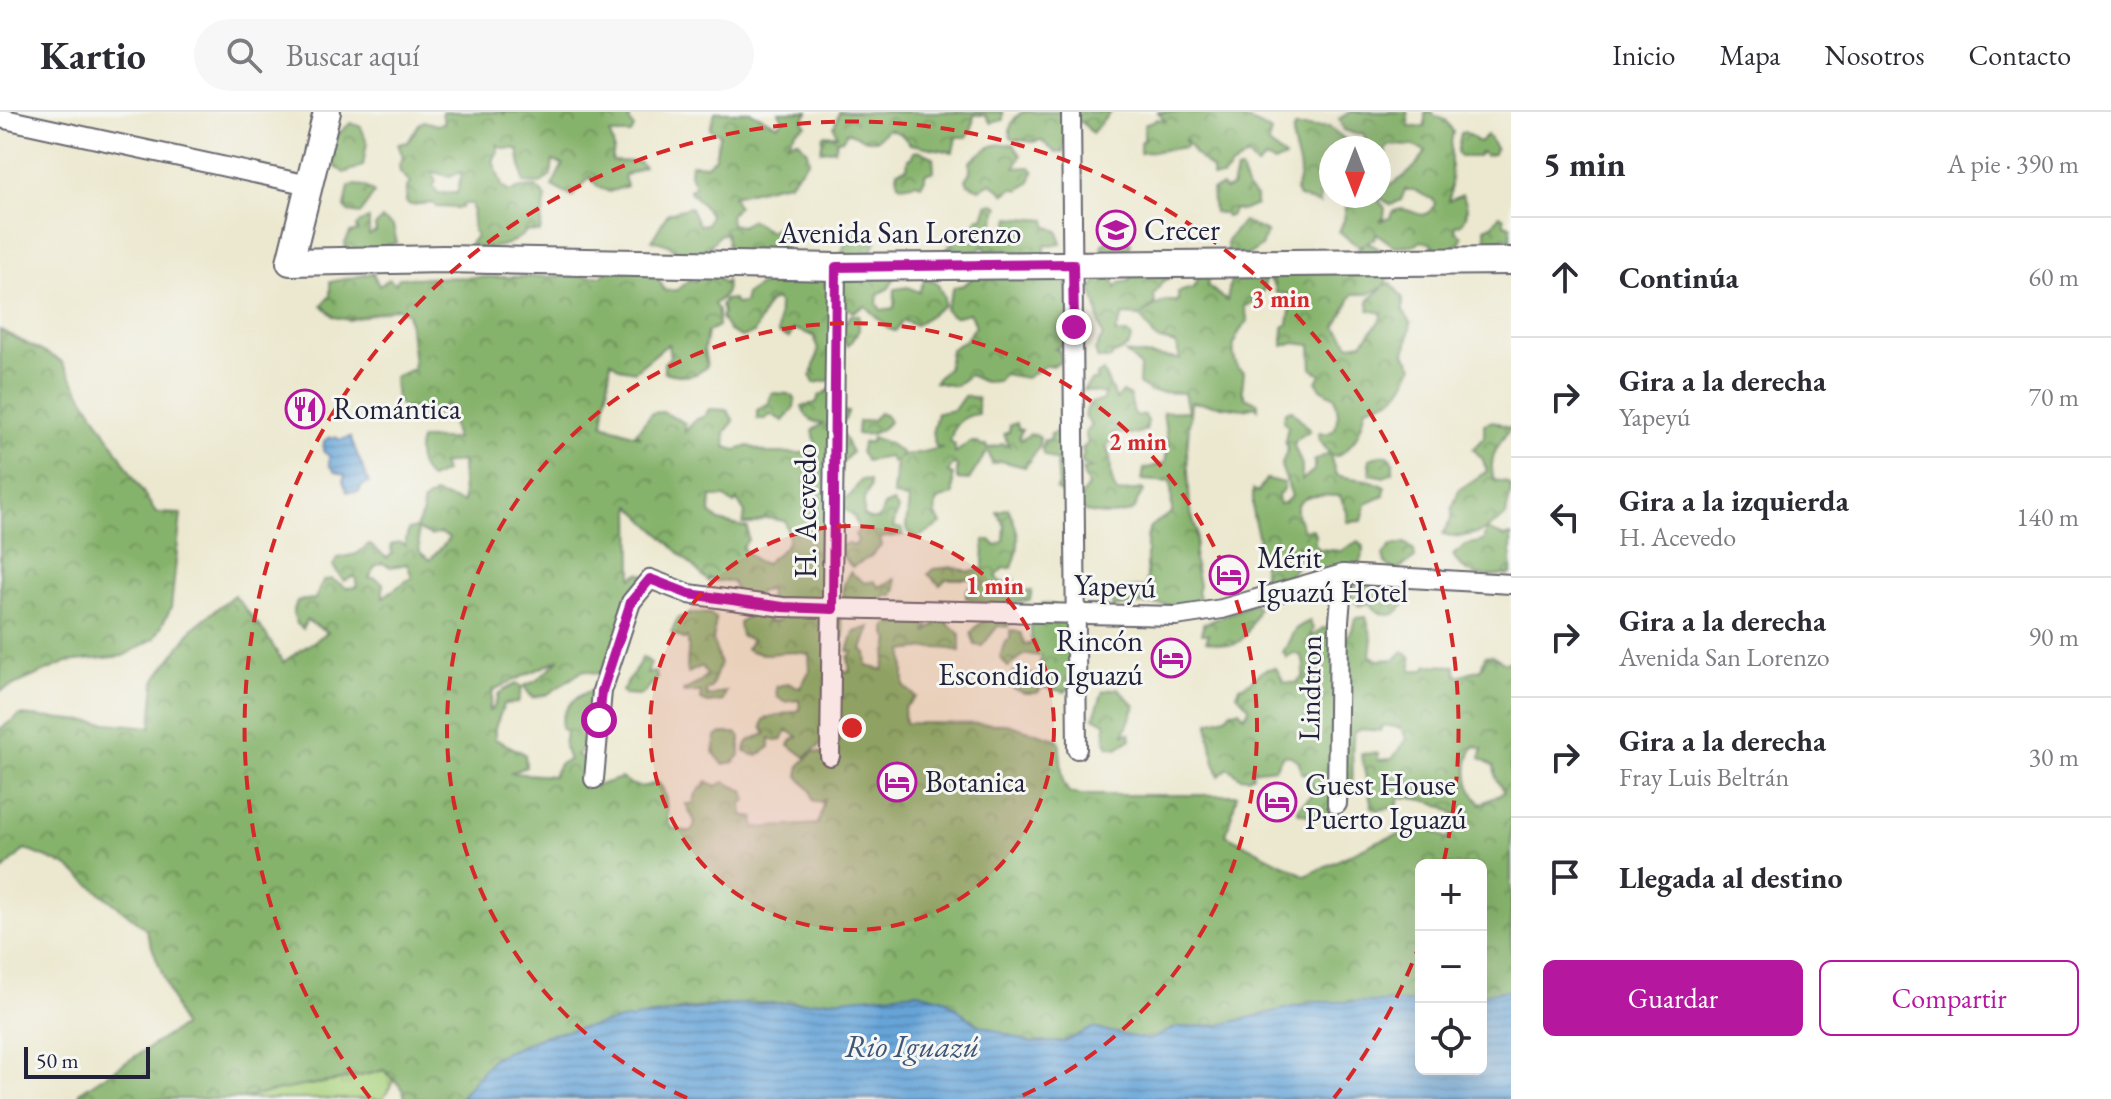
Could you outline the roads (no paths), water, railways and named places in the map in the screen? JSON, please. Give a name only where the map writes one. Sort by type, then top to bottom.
[{"type":"street","points":[[0,118],[309,185],[327,112]]},
{"type":"street","points":[[1071,112],[1077,749]]},
{"type":"street","name":"Avenida San Lorenzo","points":[[309,185],[290,262],[443,259],[836,267],[1511,261]]},
{"type":"street","name":"H. Acevedo","points":[[830,756],[836,267]]},
{"type":"street","name":"Yapeyú","points":[[594,779],[602,691],[631,602],[650,579],[689,594],[783,607],[1176,616],[1222,609],[1343,574],[1511,584]]},
{"type":"street","name":"Lindtron","points":[[1337,804],[1339,621],[1343,574]]},
{"type":"water","points":[[335,437],[341,440],[350,437],[369,483],[362,486],[359,492],[347,492],[343,481],[345,475],[335,472],[329,465],[329,456],[323,451],[324,441]]},
{"type":"water","name":"Rio Iguazú","points":[[1511,991],[1511,1099],[459,1099],[494,1057],[547,1035],[626,1019],[734,1004],[797,1003],[918,992],[944,999],[977,1024],[1031,1043],[1064,1042],[1092,1028],[1149,1040],[1175,1028],[1220,1025],[1314,1002],[1415,1002],[1415,1075],[1487,1075],[1487,993]]},
{"type":"place","name":"Crecer","points":[[1116,230]]},
{"type":"place","name":"Romántica","points":[[305,409]]},
{"type":"place","name":"Mérit Iguazú Hotel","points":[[1229,575]]},
{"type":"place","name":"Rincón Escondido Iguazú","points":[[1171,658]]},
{"type":"place","name":"Botanica","points":[[897,782]]},
{"type":"place","name":"Guest House Puerto Iguazú","points":[[1277,802]]}]
